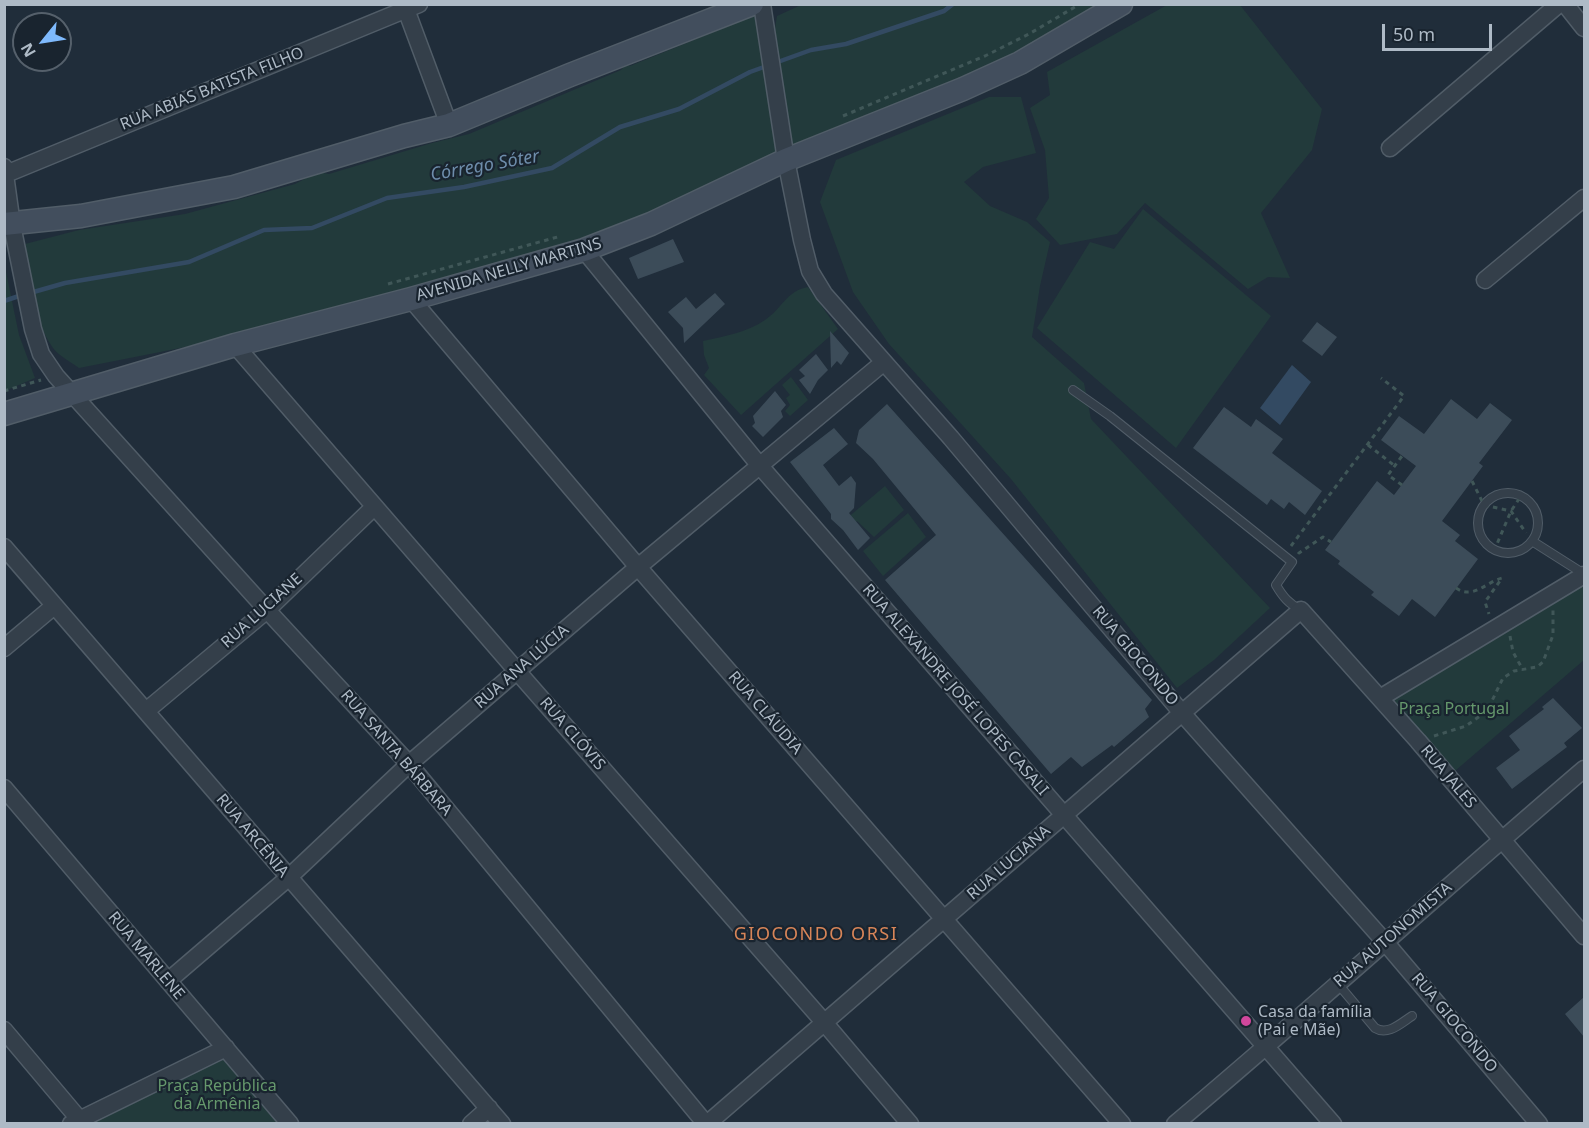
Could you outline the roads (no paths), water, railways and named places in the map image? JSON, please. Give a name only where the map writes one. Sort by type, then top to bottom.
[{"type":"main road","points":[[8,225],[81,216],[234,187],[449,125],[752,4]]},
{"type":"main road","name":"AVENIDA NELLY MARTINS","points":[[4,414],[235,345],[411,299],[577,242],[651,224],[786,160],[1020,63],[1121,4]]},
{"type":"street","name":"RUA GIOCONDO","points":[[762,4],[786,160],[810,271],[825,294],[1182,713],[1385,942],[1539,1124]]},
{"type":"street","points":[[1390,148],[1558,4]]},
{"type":"street","points":[[1565,4],[1584,28]]},
{"type":"street","points":[[410,6],[449,125]]},
{"type":"street","name":"RUA ABIAS BATISTA FILHO","points":[[5,171],[410,6]]},
{"type":"street","name":"RUA SANTA BÁRBARA","points":[[5,171],[8,225],[21,268],[33,329],[41,354],[56,376],[409,764],[707,1124]]},
{"type":"street","points":[[1485,280],[1584,198]]},
{"type":"street","name":"RUA ALEXANDRE JOSÉ LOPES CASALI","points":[[577,242],[760,466],[1333,1124]]},
{"type":"street","name":"RUA CLÁUDIA","points":[[411,299],[638,567],[1122,1124]]},
{"type":"street","name":"RUA CLÓVIS","points":[[235,345],[910,1124]]},
{"type":"street","name":"RUA ANA LÚCIA","points":[[168,981],[288,878],[409,764],[638,567],[884,362]]},
{"type":"street","name":"RUA LUCIANE","points":[[146,711],[267,610],[375,507]]},
{"type":"street","name":"RUA ARCÊNIA","points":[[4,548],[502,1124]]},
{"type":"street","points":[[1380,698],[1553,596],[1584,575]]},
{"type":"street","points":[[4,648],[54,606]]},
{"type":"street","name":"RUA LUCIANA","points":[[707,1124],[823,1021],[945,920],[1182,713],[1305,615]]},
{"type":"street","name":"RUA JALES","points":[[1305,615],[1418,741],[1584,936]]},
{"type":"street","name":"RUA AUTONOMISTA","points":[[1175,1124],[1584,769]]},
{"type":"street","name":"RUA MARLENE","points":[[4,788],[11,809],[168,981],[290,1124]]},
{"type":"street","points":[[4,1030],[75,1121],[226,1048]]},
{"type":"street","points":[[471,1124],[489,1108]]},
{"type":"lane","points":[[1073,390],[1110,416],[1292,562],[1276,585],[1283,597],[1305,615]]},
{"type":"lane","points":[[1510,492],[1521,496],[1531,503],[1537,513],[1538,525],[1532,542],[1518,552],[1506,554],[1494,551],[1479,533],[1477,521],[1480,510],[1488,500],[1498,494],[1510,492]]},
{"type":"lane","points":[[1532,542],[1584,575]]},
{"type":"lane","points":[[1338,984],[1375,1028],[1381,1031],[1387,1031],[1412,1016]]},
{"type":"water","points":[[1292,365],[1311,382],[1280,425],[1260,408]]},
{"type":"waterway","name":"Córrego Sóter","points":[[30,293],[65,283],[189,262],[264,230],[312,228],[387,198],[464,187],[552,168],[620,127],[679,109],[750,72],[811,50],[846,44],[944,11],[953,4]]},
{"type":"waterway","name":"Córrego Sóter","points":[[4,301],[22,295]]},
{"type":"place","name":"Casa da família (Pai e Mãe)","points":[[1246,1021]]},
{"type":"district","name":"GIOCONDO ORSI","points":[[816,935]]},
{"type":"park label","name":"Praça Portugal","points":[[1454,709]]},
{"type":"park label","name":"Praça República da Armênia","points":[[217,1095]]}]
